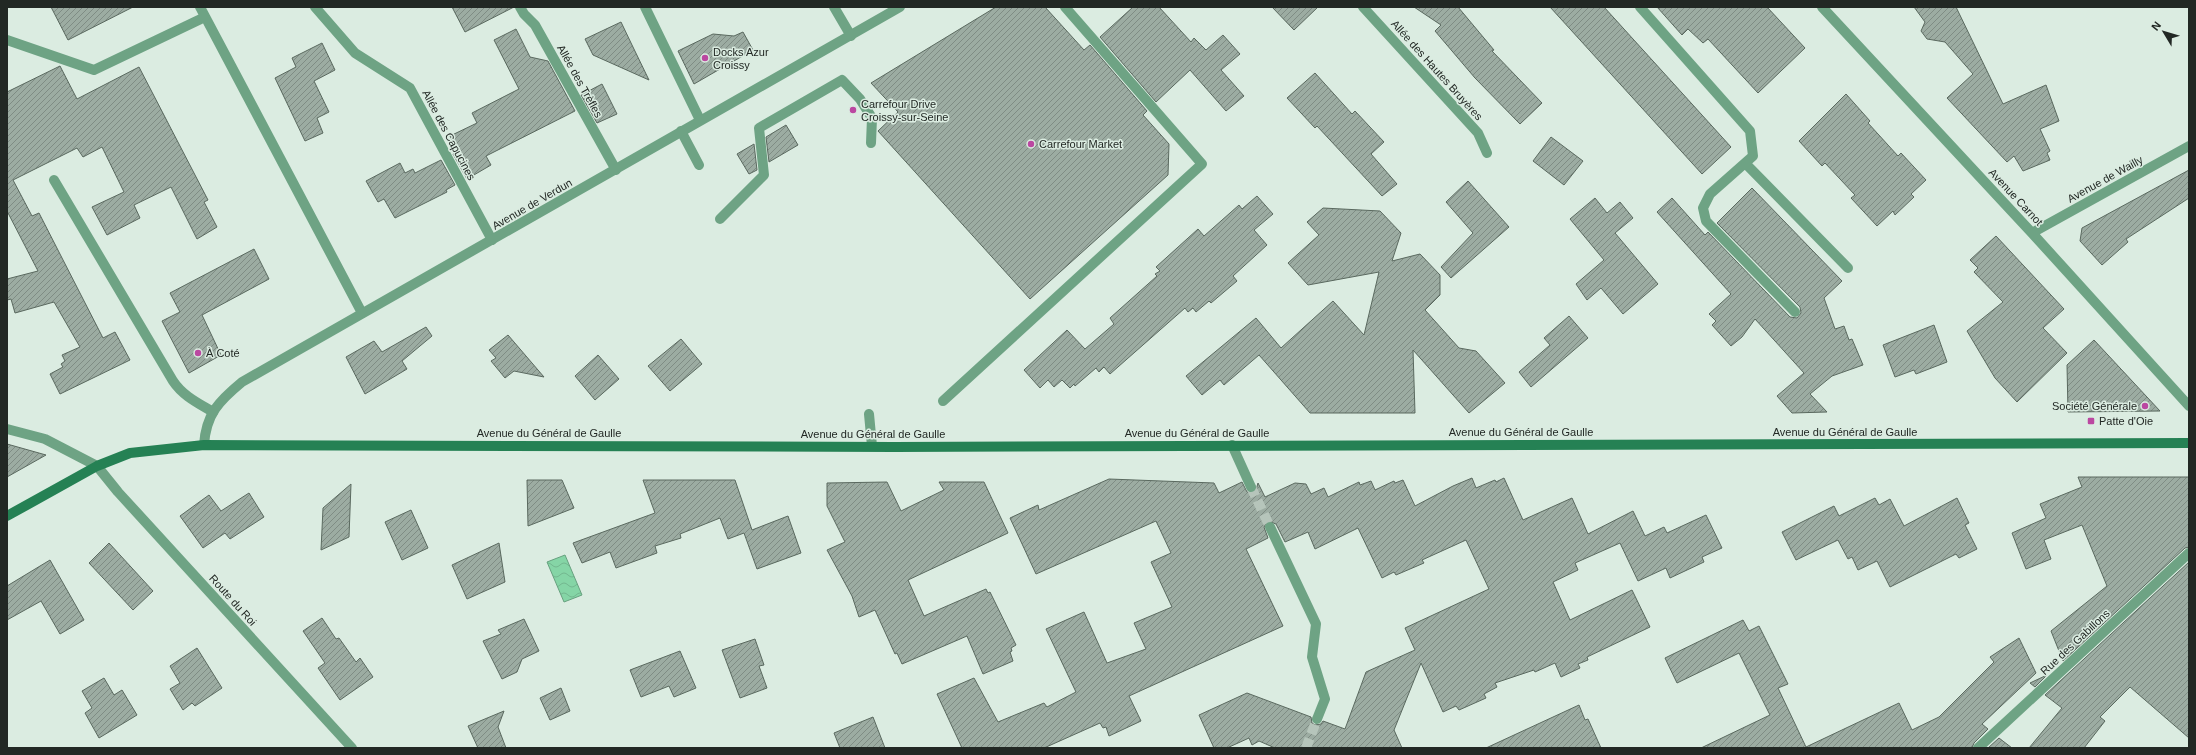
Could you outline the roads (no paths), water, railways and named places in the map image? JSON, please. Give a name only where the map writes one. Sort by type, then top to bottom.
[{"type":"main road","name":"Avenue du Général de Gaulle","points":[[7,516],[97,466],[130,453],[204,445],[872,446],[2189,443]]},
{"type":"street","points":[[200,7],[362,313]]},
{"type":"street","name":"Allée des Capucines","points":[[315,7],[355,53],[410,88],[492,240]]},
{"type":"street","name":"Allée des Trèfles","points":[[520,7],[524,14],[535,25],[616,170]]},
{"type":"street","points":[[645,7],[700,120]]},
{"type":"street","points":[[834,7],[851,36]]},
{"type":"street","name":"Avenue de Verdun","points":[[204,445],[205,428],[212,412],[223,397],[242,382],[900,7]]},
{"type":"street","points":[[943,401],[1202,164],[1066,7]]},
{"type":"street","name":"Allée des Hautes Bruyères","points":[[1363,7],[1478,133],[1487,153]]},
{"type":"street","points":[[1640,7],[1750,131],[1753,156],[1710,194],[1703,208],[1706,221],[1794,312]]},
{"type":"street","name":"Avenue Carnot","points":[[1822,7],[2032,233],[2189,406]]},
{"type":"street","points":[[7,40],[94,70],[205,17]]},
{"type":"street","points":[[720,219],[764,175],[759,128],[842,80],[860,99],[872,118],[871,143]]},
{"type":"street","points":[[681,132],[699,165]]},
{"type":"street","name":"Avenue de Wailly","points":[[2032,233],[2189,146]]},
{"type":"street","points":[[1745,163],[1848,268]]},
{"type":"street","points":[[54,180],[178,389],[190,399],[212,412]]},
{"type":"street","points":[[869,414],[872,446]]},
{"type":"street","points":[[7,429],[45,439],[97,466]]},
{"type":"street","points":[[1232,445],[1251,487]]},
{"type":"street","name":"Route du Roi","points":[[97,466],[118,492],[352,748]]},
{"type":"street","points":[[1270,527],[1316,624],[1312,657],[1325,699],[1317,719]]},
{"type":"street","name":"Rue des Gabillons","points":[[1978,748],[2189,553]]},
{"type":"water","points":[[565,555],[582,595],[564,602],[547,562]]},
{"type":"tunnel","points":[[1251,487],[1270,527]]},
{"type":"tunnel","points":[[1306,748],[1317,719]]},
{"type":"place","name":"Docks Azur Croissy","points":[[705,58]]},
{"type":"place","name":"Carrefour Drive Croissy-sur-Seine","points":[[853,110]]},
{"type":"place","name":"Carrefour Market","points":[[1031,144]]},
{"type":"place","name":"À Coté","points":[[198,353]]},
{"type":"place","name":"Société Générale","points":[[2145,406]]},
{"type":"place","name":"Patte d'Oie","points":[[2091,421]]}]
